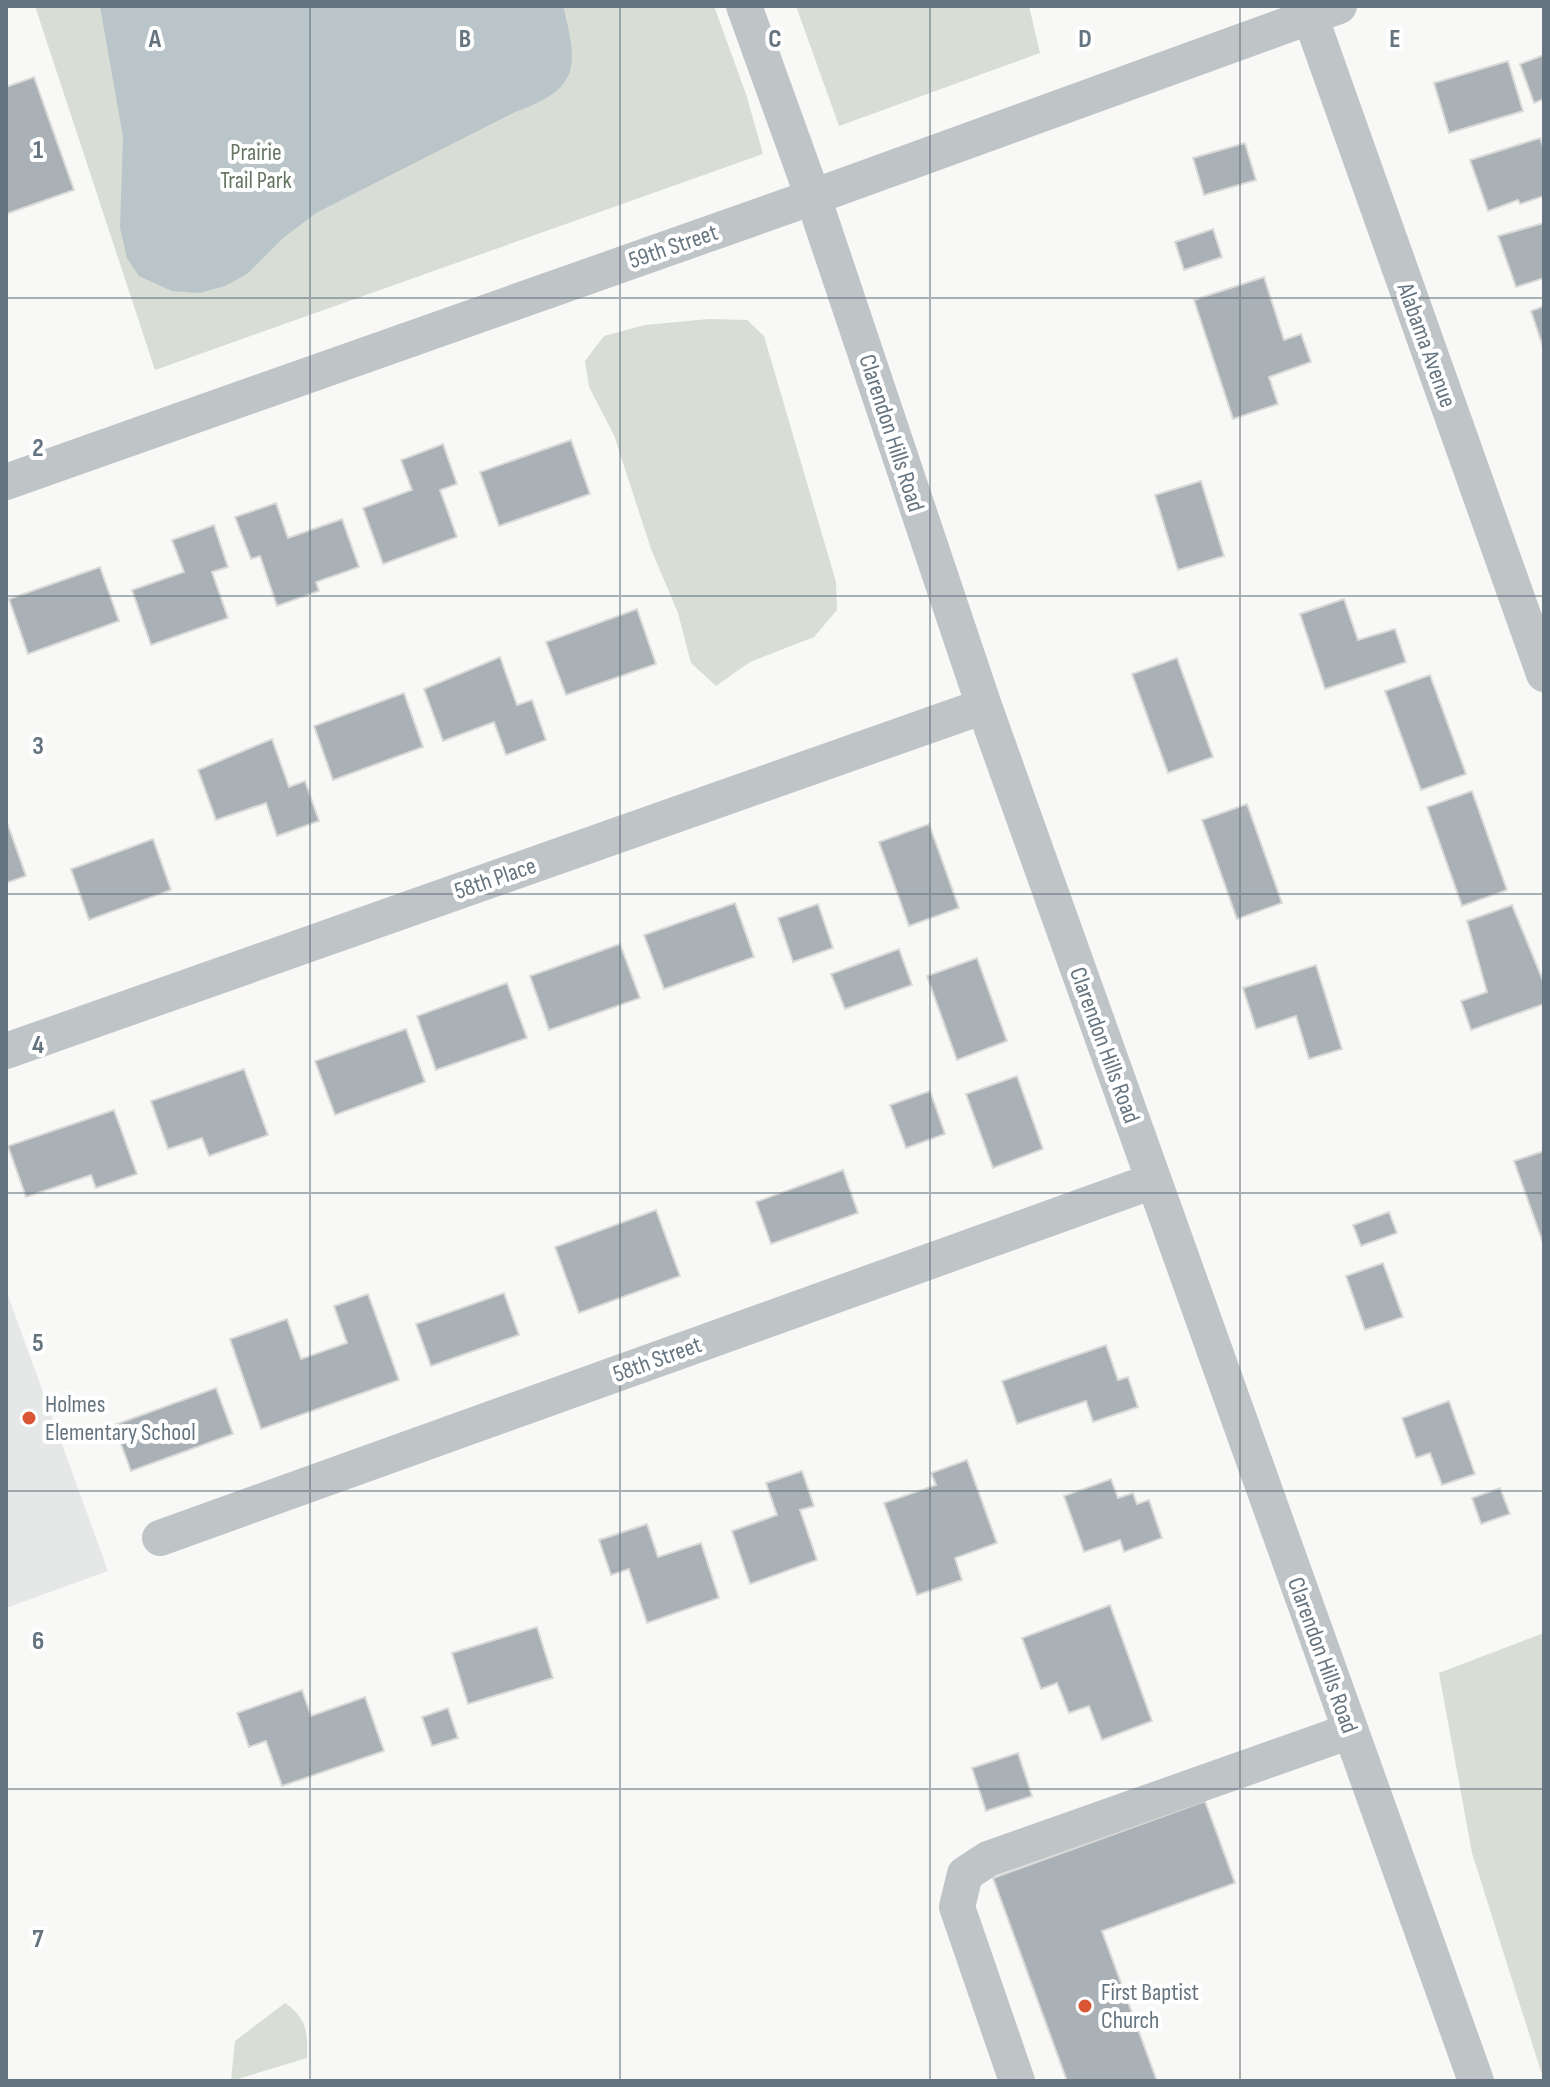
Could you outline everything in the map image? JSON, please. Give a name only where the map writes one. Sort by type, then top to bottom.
[{"type":"street","name":"Clarendon Hills Road","points":[[744,6],[813,197],[984,706],[1476,2081]]},
{"type":"street","name":"59th Street","points":[[6,482],[813,197],[1324,11]]},
{"type":"street","name":"Alabama Avenue","points":[[1324,11],[1544,674]]},
{"type":"street","name":"58th Place","points":[[6,1051],[984,706]]},
{"type":"street","name":"58th Street","points":[[160,1538],[1153,1181]]},
{"type":"street","points":[[1017,2081],[957,1907],[965,1874],[988,1859],[1350,1731]]},
{"type":"shaded area","points":[[100,6],[563,6],[572,61],[563,85],[552,94],[316,213],[283,238],[247,274],[225,286],[199,293],[172,291],[139,276],[127,258],[120,228],[123,137]]},
{"type":"shaded area","name":"Holmes Elementary School","points":[[6,1290],[108,1571],[6,1608]]},
{"type":"green space","name":"Prairie Trail Park","points":[[35,6],[714,6],[746,94],[763,154],[155,370]]},
{"type":"green space","points":[[796,6],[1029,6],[1040,53],[839,126]]},
{"type":"green space","points":[[709,319],[747,320],[764,336],[836,582],[837,610],[814,637],[750,662],[716,686],[691,663],[678,613],[651,549],[614,435],[589,387],[585,361],[604,336],[645,325]]},
{"type":"green space","points":[[1544,1633],[1544,2081],[1472,1853],[1439,1673]]},
{"type":"green space","points":[[285,2003],[298,2014],[305,2027],[307,2058],[231,2081],[235,2041]]},
{"type":"building","points":[[1544,55],[1544,99],[1534,103],[1520,64]]},
{"type":"building","points":[[1508,61],[1523,111],[1449,133],[1434,83]]},
{"type":"building","points":[[34,77],[74,190],[6,214],[6,87]]},
{"type":"building","points":[[1540,138],[1544,149],[1544,196],[1520,204],[1518,200],[1488,211],[1470,160]]},
{"type":"building","points":[[1245,143],[1256,180],[1204,195],[1193,158]]},
{"type":"building","points":[[1544,223],[1544,278],[1516,287],[1498,236]]},
{"type":"building","points":[[1213,229],[1222,257],[1184,270],[1175,242]]},
{"type":"building","points":[[1264,277],[1284,340],[1301,334],[1311,362],[1269,377],[1278,404],[1233,419],[1194,300]]},
{"type":"building","points":[[1544,306],[1544,350],[1531,311]]},
{"type":"building","points":[[571,440],[590,494],[499,526],[480,472]]},
{"type":"building","points":[[443,444],[457,484],[440,490],[457,537],[383,564],[363,508],[412,490],[401,460]]},
{"type":"building","points":[[1201,481],[1224,556],[1178,570],[1155,495]]},
{"type":"building","points":[[276,503],[288,538],[342,519],[359,567],[316,582],[319,591],[277,606],[260,556],[251,559],[235,517]]},
{"type":"building","points":[[214,525],[228,567],[212,572],[228,618],[151,645],[132,590],[184,572],[172,540]]},
{"type":"building","points":[[100,567],[119,621],[28,654],[9,599]]},
{"type":"building","points":[[1344,599],[1358,640],[1395,629],[1406,662],[1325,689],[1300,614]]},
{"type":"building","points":[[637,609],[656,664],[566,695],[546,642]]},
{"type":"building","points":[[500,657],[517,705],[532,700],[546,740],[506,755],[494,722],[443,741],[424,689]]},
{"type":"building","points":[[1177,658],[1213,757],[1168,773],[1132,674]]},
{"type":"building","points":[[1430,675],[1466,774],[1421,790],[1385,691]]},
{"type":"building","points":[[404,693],[423,747],[333,780],[314,726]]},
{"type":"building","points":[[272,739],[289,787],[305,781],[319,821],[277,836],[266,803],[216,820],[198,770]]},
{"type":"building","points":[[1472,791],[1507,890],[1462,906],[1427,807]]},
{"type":"building","points":[[1247,804],[1282,903],[1237,919],[1202,820]]},
{"type":"building","points":[[929,824],[959,908],[909,926],[879,842]]},
{"type":"building","points":[[6,826],[26,876],[6,883]]},
{"type":"building","points":[[153,839],[171,890],[89,920],[71,869]]},
{"type":"building","points":[[735,903],[754,957],[664,989],[644,935]]},
{"type":"building","points":[[818,904],[833,948],[793,962],[778,918]]},
{"type":"building","points":[[1512,905],[1544,983],[1544,1004],[1471,1030],[1461,1001],[1487,992],[1467,921]]},
{"type":"building","points":[[620,944],[640,998],[549,1030],[530,976]]},
{"type":"building","points":[[899,949],[912,985],[845,1009],[831,974]]},
{"type":"building","points":[[977,958],[1007,1041],[957,1060],[927,976]]},
{"type":"building","points":[[1316,965],[1342,1049],[1309,1059],[1296,1016],[1256,1029],[1243,988]]},
{"type":"building","points":[[507,983],[527,1038],[436,1070],[417,1016]]},
{"type":"building","points":[[406,1029],[425,1082],[335,1115],[315,1061]]},
{"type":"building","points":[[244,1069],[268,1135],[209,1156],[202,1138],[168,1149],[151,1101]]},
{"type":"building","points":[[1017,1076],[1043,1149],[993,1168],[966,1094]]},
{"type":"building","points":[[930,1091],[945,1134],[906,1148],[890,1105]]},
{"type":"building","points":[[114,1110],[137,1174],[96,1188],[91,1175],[26,1197],[8,1146]]},
{"type":"building","points":[[1544,1151],[1544,1246],[1514,1161]]},
{"type":"building","points":[[843,1170],[858,1213],[771,1244],[756,1202]]},
{"type":"building","points":[[656,1210],[680,1276],[579,1313],[555,1247]]},
{"type":"building","points":[[1389,1212],[1397,1233],[1361,1246],[1353,1225]]},
{"type":"building","points":[[1383,1263],[1403,1317],[1365,1330],[1346,1276]]},
{"type":"building","points":[[504,1293],[519,1335],[431,1366],[416,1324]]},
{"type":"building","points":[[368,1294],[399,1380],[261,1429],[230,1339],[287,1319],[301,1359],[347,1343],[334,1306]]},
{"type":"building","points":[[1106,1345],[1118,1380],[1128,1377],[1138,1407],[1093,1422],[1086,1401],[1017,1424],[1002,1381]]},
{"type":"building","points":[[216,1388],[233,1434],[131,1471],[114,1425]]},
{"type":"building","points":[[1449,1401],[1475,1474],[1442,1485],[1430,1453],[1416,1458],[1402,1418]]},
{"type":"building","points":[[967,1460],[997,1543],[955,1558],[962,1580],[917,1595],[884,1503],[936,1485],[931,1473]]},
{"type":"building","points":[[802,1471],[814,1506],[800,1510],[817,1560],[750,1584],[732,1531],[777,1515],[766,1483]]},
{"type":"building","points":[[1111,1479],[1118,1498],[1133,1493],[1137,1504],[1149,1500],[1162,1538],[1124,1552],[1120,1540],[1084,1552],[1064,1496]]},
{"type":"building","points":[[1500,1488],[1510,1514],[1481,1524],[1472,1498]]},
{"type":"building","points":[[647,1524],[658,1557],[701,1543],[719,1598],[647,1623],[629,1569],[611,1575],[599,1540]]},
{"type":"building","points":[[1110,1605],[1152,1721],[1102,1740],[1089,1706],[1069,1713],[1057,1683],[1041,1689],[1022,1638]]},
{"type":"building","points":[[537,1627],[553,1678],[468,1704],[452,1653]]},
{"type":"building","points":[[302,1690],[311,1716],[365,1697],[384,1751],[282,1786],[266,1741],[249,1747],[237,1713]]},
{"type":"building","points":[[448,1708],[458,1738],[432,1746],[422,1717]]},
{"type":"building","points":[[1018,1753],[1032,1796],[986,1811],[972,1768]]},
{"type":"building","name":"First Baptist Church","points":[[1205,1801],[1235,1883],[1102,1931],[1157,2081],[1067,2081],[993,1878]]},
{"type":"place","name":"Holmes Elementary School","points":[[29,1418]]},
{"type":"place","name":"First Baptist Church","points":[[1085,2006]]}]
